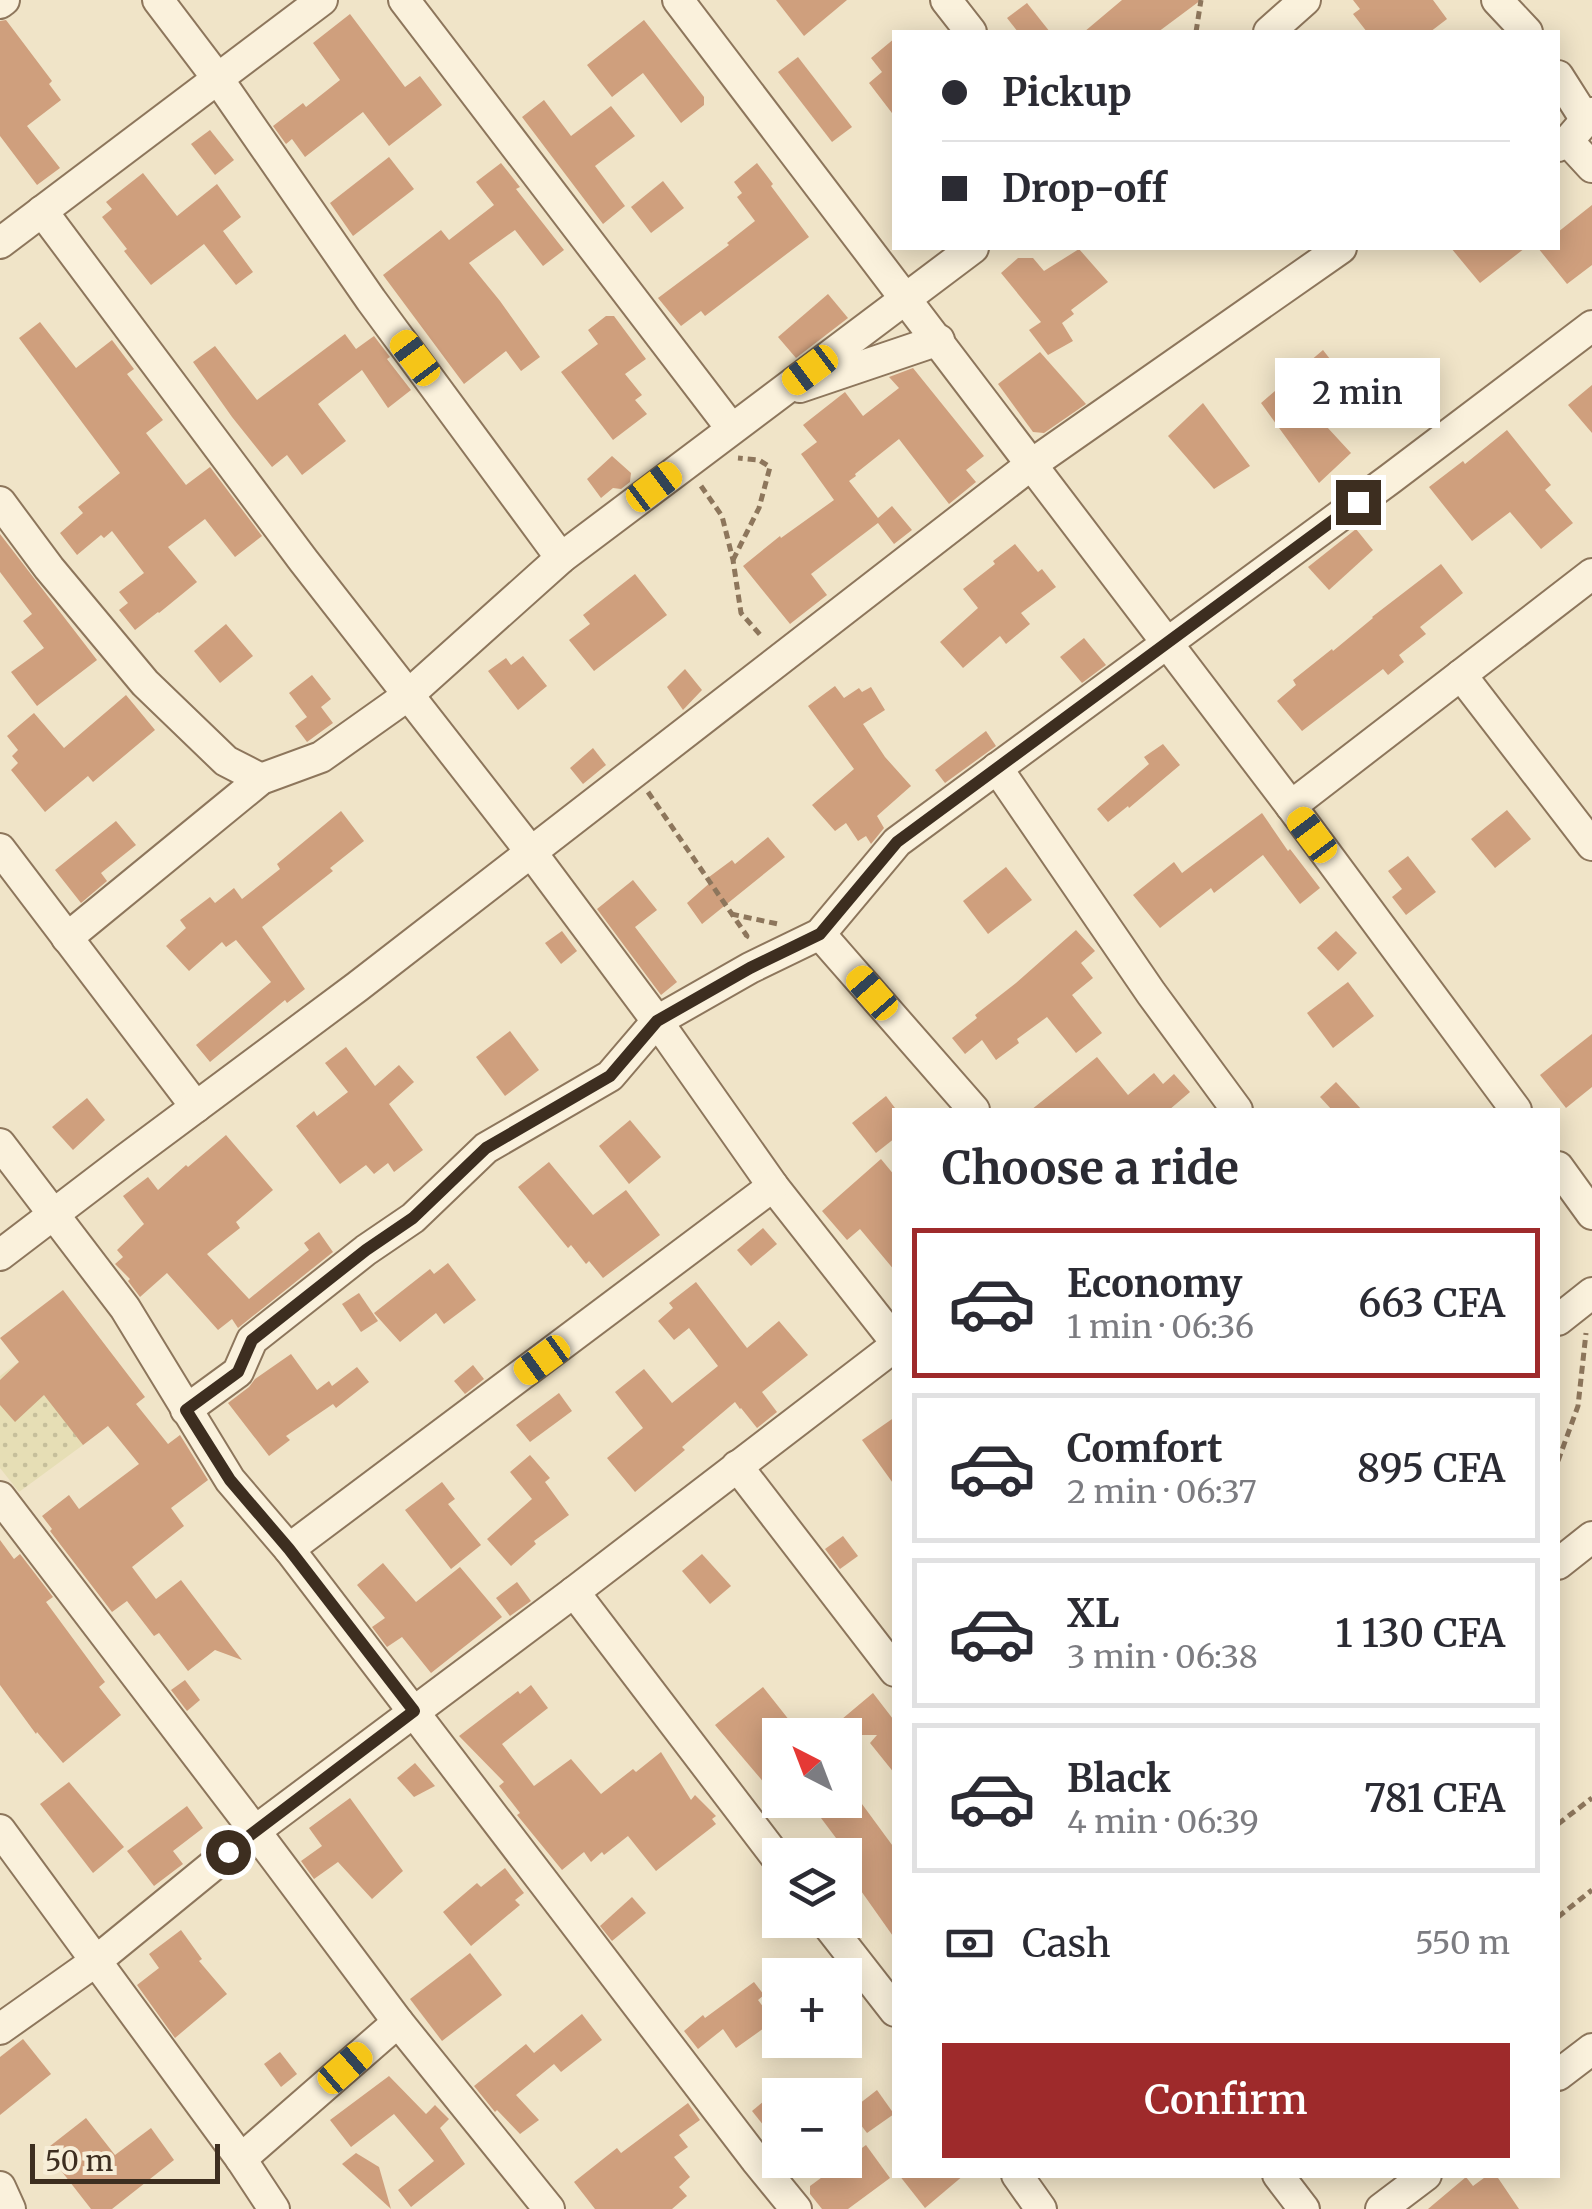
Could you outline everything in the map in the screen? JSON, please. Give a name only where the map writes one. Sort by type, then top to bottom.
[{"type":"street","points":[[158,0],[561,558]]},
{"type":"street","points":[[0,243],[322,0]]},
{"type":"street","points":[[404,0],[731,428]]},
{"type":"street","points":[[678,0],[1291,806],[1515,1108]]},
{"type":"street","points":[[946,0],[969,30]]},
{"type":"street","points":[[1271,30],[1305,0]]},
{"type":"street","points":[[1497,0],[1525,30]]},
{"type":"street","points":[[1560,82],[1592,166]]},
{"type":"street","points":[[42,211],[407,696],[531,852],[773,1186],[892,1340]]},
{"type":"street","points":[[67,938],[260,779],[321,758],[407,696],[561,558],[970,250]]},
{"type":"street","points":[[0,1255],[358,987],[1032,464],[1338,250]]},
{"type":"street","points":[[186,1410],[238,1372],[252,1340],[413,1218],[486,1148],[610,1076],[657,1021],[820,934],[897,842],[1390,480],[1592,326]]},
{"type":"street","points":[[778,393],[939,340]]},
{"type":"street","points":[[0,502],[49,568],[145,683],[226,761],[260,779]]},
{"type":"street","points":[[1291,806],[1592,574]]},
{"type":"street","points":[[1461,675],[1592,846]]},
{"type":"street","points":[[998,768],[1151,993],[1236,1108]]},
{"type":"street","points":[[0,850],[196,1107]]},
{"type":"street","points":[[0,882],[39,901]]},
{"type":"street","points":[[820,934],[972,1108]]},
{"type":"street","points":[[0,1144],[125,1308],[230,1480],[289,1549],[796,2209]]},
{"type":"street","points":[[1560,1170],[1592,1214]]},
{"type":"street","points":[[289,1549],[773,1186]]},
{"type":"street","points":[[1560,1318],[1591,1294]]},
{"type":"street","points":[[0,2029],[96,1961],[255,1830],[574,1592],[892,1346]]},
{"type":"street","points":[[737,1466],[892,1667]]},
{"type":"street","points":[[3,1507],[255,1830],[398,2022],[549,2209]]},
{"type":"street","points":[[1560,1562],[1592,1538]]},
{"type":"street","points":[[574,1592],[762,1838]]},
{"type":"street","points":[[0,1830],[274,2209]]},
{"type":"street","points":[[838,1938],[892,2008]]},
{"type":"street","points":[[241,2159],[398,2022]]},
{"type":"street","points":[[1560,2074],[1592,2050]]},
{"type":"street","points":[[1018,2178],[1042,2209]]},
{"type":"street","points":[[1280,2178],[1304,2209]]},
{"type":"street","points":[[1381,2209],[1422,2178]]},
{"type":"street","points":[[0,2187],[10,2209]]},
{"type":"path","points":[[1196,30],[1201,0]]},
{"type":"path","points":[[733,560],[758,508],[770,468],[759,460],[736,458]]},
{"type":"path","points":[[685,463],[722,516],[741,612],[782,658]]},
{"type":"path","points":[[635,773],[747,936],[739,949]]},
{"type":"path","points":[[1560,1456],[1578,1406],[1591,1294]]},
{"type":"path","points":[[1560,1822],[1592,1798]]},
{"type":"path","points":[[1560,1915],[1592,1890]]},
{"type":"shaded area","points":[[20,1361],[83,1445],[19,1492],[0,1468],[0,1376]]},
{"type":"building","points":[[776,0],[847,0],[804,36]]},
{"type":"building","points":[[1122,0],[1201,0],[1161,30],[1086,30]]},
{"type":"building","points":[[1353,0],[1433,0],[1447,19],[1433,30],[1365,30],[1353,14],[1360,9]]},
{"type":"building","points":[[1027,3],[1048,30],[1016,30],[1007,18]]},
{"type":"building","points":[[350,14],[405,87],[420,76],[442,105],[389,146],[363,112],[305,157],[292,139],[286,144],[273,126],[303,103],[306,107],[340,80],[313,43]]},
{"type":"building","points":[[6,20],[52,81],[49,84],[61,100],[27,126],[60,168],[37,185],[0,136],[0,21]]},
{"type":"building","points":[[644,20],[704,97],[704,105],[681,123],[643,73],[612,97],[587,65]]},
{"type":"building","points":[[892,40],[892,113],[869,83],[882,72],[871,58]]},
{"type":"building","points":[[798,57],[852,127],[832,142],[778,72]]},
{"type":"building","points":[[544,100],[571,136],[611,106],[635,136],[595,166],[625,206],[603,224],[522,117]]},
{"type":"building","points":[[210,130],[234,160],[215,175],[191,144]]},
{"type":"building","points":[[389,157],[414,189],[353,236],[330,203]]},
{"type":"building","points":[[501,163],[520,187],[516,189],[564,250],[543,266],[515,230],[469,263],[540,357],[521,371],[506,351],[464,384],[383,275],[441,230],[449,240],[494,205],[476,182]]},
{"type":"building","points":[[757,163],[809,237],[705,316],[701,311],[681,326],[658,298],[755,221],[737,197],[742,193],[734,182]]},
{"type":"building","points":[[143,173],[177,216],[217,184],[241,217],[223,231],[253,272],[236,285],[204,244],[151,285],[102,217],[112,209],[106,202]]},
{"type":"building","points":[[663,181],[684,208],[651,233],[631,207]]},
{"type":"building","points":[[1592,205],[1592,265],[1567,284],[1540,250],[1560,250],[1560,230]]},
{"type":"building","points":[[1080,250],[1108,282],[1071,310],[1074,314],[1062,323],[1073,341],[1048,355],[1029,330],[1041,322],[1001,273],[1018,258],[1033,258],[1044,271]]},
{"type":"building","points":[[1453,250],[1522,250],[1480,283]]},
{"type":"building","points":[[828,294],[848,318],[796,358],[778,337]]},
{"type":"building","points":[[606,316],[614,316],[646,359],[625,374],[642,395],[635,400],[647,414],[613,440],[561,372],[598,344],[588,330]]},
{"type":"building","points":[[40,322],[76,368],[112,340],[134,369],[127,374],[163,420],[146,433],[186,485],[210,467],[262,536],[235,557],[205,519],[168,547],[197,582],[135,630],[119,610],[128,603],[119,592],[144,573],[112,531],[77,555],[60,533],[83,513],[78,507],[120,473],[19,338]]},
{"type":"building","points":[[345,334],[356,349],[374,336],[411,390],[388,408],[362,370],[318,404],[346,441],[302,475],[287,455],[272,467],[193,362],[215,346],[257,400]]},
{"type":"building","points":[[1323,350],[1351,386],[1315,414],[1351,453],[1319,483],[1261,403]]},
{"type":"building","points":[[1040,352],[1086,404],[1044,433],[1033,432],[998,384]]},
{"type":"building","points":[[913,368],[984,456],[966,470],[976,482],[949,504],[899,439],[849,481],[878,518],[892,506],[912,530],[894,544],[878,523],[811,574],[827,595],[790,624],[743,566],[834,500],[801,454],[817,442],[803,425],[845,392],[863,416],[899,388],[889,377]]},
{"type":"building","points":[[1592,385],[1592,433],[1568,405]]},
{"type":"building","points":[[1203,403],[1250,466],[1214,489],[1168,436]]},
{"type":"building","points":[[1507,430],[1551,485],[1545,490],[1573,523],[1541,549],[1510,512],[1472,541],[1429,487]]},
{"type":"building","points":[[612,456],[631,473],[630,482],[601,498],[587,479]]},
{"type":"building","points":[[1356,529],[1373,550],[1329,590],[1308,567]]},
{"type":"building","points":[[0,534],[97,660],[37,706],[11,672],[44,648],[23,621],[32,614],[0,572]]},
{"type":"building","points":[[1015,544],[1056,587],[1021,613],[1030,624],[1006,644],[1000,636],[963,668],[940,642],[978,608],[963,589]]},
{"type":"building","points":[[1441,564],[1463,593],[1420,627],[1426,634],[1399,655],[1404,662],[1388,675],[1383,669],[1302,731],[1277,701],[1296,685],[1293,680]]},
{"type":"building","points":[[635,574],[667,615],[594,671],[569,640],[590,624],[583,615]]},
{"type":"building","points":[[226,624],[253,656],[220,683],[194,651]]},
{"type":"building","points":[[1084,638],[1106,665],[1082,683],[1060,657]]},
{"type":"building","points":[[523,656],[547,686],[518,710],[488,671],[506,658],[511,665]]},
{"type":"building","points":[[685,669],[702,690],[683,710],[667,687]]},
{"type":"building","points":[[312,675],[331,699],[321,707],[333,723],[307,742],[295,726],[307,717],[289,693]]},
{"type":"building","points":[[835,686],[844,698],[859,688],[862,692],[871,687],[885,710],[863,724],[911,786],[877,816],[884,828],[871,844],[866,836],[858,841],[846,823],[835,831],[812,805],[854,769],[808,706]]},
{"type":"building","points":[[126,695],[155,730],[93,782],[88,776],[45,812],[11,770],[18,763],[12,756],[18,750],[7,736],[34,713],[64,748]]},
{"type":"building","points":[[986,731],[996,746],[945,783],[935,770]]},
{"type":"building","points":[[1163,744],[1180,765],[1108,822],[1097,809],[1149,764],[1144,757]]},
{"type":"building","points":[[593,748],[606,765],[583,784],[570,768]]},
{"type":"building","points":[[1507,810],[1531,839],[1495,868],[1471,839]]},
{"type":"building","points":[[341,811],[364,841],[262,927],[305,989],[287,1003],[285,1000],[210,1062],[196,1045],[271,982],[236,940],[226,947],[222,942],[189,971],[166,946],[186,928],[180,920],[210,897],[215,903],[234,888],[242,899]]},
{"type":"building","points":[[1262,813],[1320,888],[1300,904],[1263,855],[1214,893],[1211,888],[1160,928],[1133,895],[1174,862],[1182,873]]},
{"type":"building","points":[[116,821],[136,845],[101,873],[107,881],[81,903],[55,870]]},
{"type":"building","points":[[768,837],[785,857],[702,924],[687,903],[712,881],[709,877],[732,860],[735,864]]},
{"type":"building","points":[[1408,856],[1436,892],[1406,915],[1392,897],[1402,889],[1388,871]]},
{"type":"building","points":[[1006,867],[1032,900],[988,934],[963,901]]},
{"type":"building","points":[[633,880],[657,910],[635,927],[677,982],[661,995],[597,909]]},
{"type":"building","points":[[1076,930],[1095,951],[1081,963],[1093,978],[1072,995],[1102,1033],[1076,1053],[1047,1017],[996,1060],[982,1040],[965,1054],[952,1038]]},
{"type":"building","points":[[562,931],[577,951],[561,964],[545,943]]},
{"type":"building","points":[[1336,931],[1357,953],[1338,971],[1317,948]]},
{"type":"building","points":[[1348,982],[1374,1016],[1333,1048],[1307,1013]]},
{"type":"building","points":[[510,1031],[539,1070],[505,1096],[476,1057]]},
{"type":"building","points":[[1592,1034],[1592,1087],[1566,1108],[1540,1075]]},
{"type":"building","points":[[346,1047],[375,1086],[399,1065],[414,1082],[389,1104],[423,1150],[394,1172],[388,1163],[374,1174],[366,1165],[340,1184],[296,1126],[314,1111],[317,1116],[348,1092],[325,1063]]},
{"type":"building","points":[[1097,1057],[1128,1095],[1154,1073],[1163,1084],[1174,1074],[1190,1092],[1171,1108],[1033,1108]]},
{"type":"building","points":[[1336,1082],[1360,1108],[1330,1108],[1320,1097]]},
{"type":"building","points":[[886,1096],[895,1108],[892,1140],[876,1153],[852,1123]]},
{"type":"building","points":[[87,1098],[105,1120],[73,1150],[52,1127]]},
{"type":"building","points":[[630,1120],[661,1157],[629,1184],[599,1146]]},
{"type":"building","points":[[226,1135],[273,1190],[236,1222],[240,1228],[207,1254],[249,1299],[309,1250],[304,1243],[319,1232],[333,1252],[238,1328],[232,1319],[218,1330],[167,1273],[140,1297],[115,1264],[123,1257],[117,1250],[144,1224],[123,1196],[148,1177],[158,1190]]},
{"type":"building","points":[[881,1159],[892,1172],[892,1267],[860,1229],[847,1240],[822,1211]]},
{"type":"building","points":[[549,1162],[593,1215],[626,1190],[660,1235],[603,1278],[571,1245],[568,1248],[518,1187]]},
{"type":"building","points":[[763,1228],[777,1244],[751,1266],[737,1250]]},
{"type":"building","points":[[448,1263],[476,1300],[444,1324],[436,1313],[400,1342],[374,1313],[430,1269],[434,1274]]},
{"type":"building","points":[[696,1282],[747,1348],[779,1321],[808,1355],[762,1392],[777,1412],[757,1428],[735,1402],[635,1492],[607,1458],[643,1428],[615,1392],[644,1369],[672,1403],[718,1366],[689,1328],[674,1340],[658,1321],[673,1308],[669,1303]]},
{"type":"building","points":[[63,1290],[145,1397],[136,1404],[168,1444],[180,1435],[208,1480],[171,1508],[184,1526],[132,1567],[156,1599],[181,1580],[242,1660],[215,1650],[188,1671],[159,1633],[154,1636],[127,1601],[112,1612],[42,1516],[69,1495],[79,1509],[139,1464],[108,1426],[83,1445],[44,1395],[15,1422],[0,1405],[0,1380],[19,1362],[0,1338]]},
{"type":"building","points":[[359,1293],[378,1321],[361,1332],[342,1304]]},
{"type":"building","points":[[291,1354],[317,1390],[329,1381],[332,1386],[357,1367],[369,1382],[336,1408],[333,1404],[286,1436],[290,1440],[269,1456],[228,1403]]},
{"type":"building","points":[[473,1365],[484,1379],[465,1394],[454,1381]]},
{"type":"building","points":[[559,1393],[572,1411],[530,1442],[516,1425]]},
{"type":"building","points":[[892,1419],[892,1482],[862,1440]]},
{"type":"building","points":[[530,1455],[550,1478],[545,1482],[569,1515],[534,1541],[536,1544],[511,1566],[487,1539],[532,1499],[510,1472]]},
{"type":"building","points":[[442,1482],[455,1499],[448,1504],[481,1545],[451,1569],[405,1510]]},
{"type":"building","points":[[843,1536],[858,1556],[840,1569],[825,1549]]},
{"type":"building","points":[[0,1540],[14,1559],[20,1554],[53,1597],[46,1602],[105,1682],[99,1687],[121,1715],[63,1763],[0,1685]]},
{"type":"building","points":[[702,1554],[731,1586],[710,1604],[682,1571]]},
{"type":"building","points":[[383,1563],[416,1602],[460,1567],[502,1617],[431,1673],[402,1637],[387,1647],[372,1627],[385,1618],[357,1585]]},
{"type":"building","points":[[517,1582],[531,1601],[510,1616],[496,1598]]},
{"type":"building","points":[[185,1680],[200,1700],[187,1711],[171,1690]]},
{"type":"building","points":[[531,1685],[548,1708],[502,1744],[534,1786],[571,1759],[601,1794],[661,1752],[691,1800],[695,1795],[716,1816],[712,1819],[716,1824],[656,1871],[628,1836],[591,1862],[584,1852],[562,1870],[517,1815],[520,1813],[499,1786],[504,1782],[459,1736]]},
{"type":"building","points":[[763,1687],[788,1718],[762,1718],[762,1780],[715,1725]]},
{"type":"building","points":[[873,1693],[892,1718],[892,1770],[870,1743],[877,1735],[862,1735],[862,1718],[843,1718]]},
{"type":"building","points":[[415,1763],[435,1786],[414,1797],[397,1778]]},
{"type":"building","points":[[69,1782],[124,1847],[93,1873],[40,1804]]},
{"type":"building","points":[[350,1798],[403,1871],[372,1899],[338,1862],[314,1879],[301,1861],[322,1846],[309,1828]]},
{"type":"building","points":[[862,1804],[892,1845],[892,1935],[862,1892],[862,1838],[836,1838],[821,1818],[862,1818]]},
{"type":"building","points":[[187,1806],[203,1828],[173,1851],[183,1864],[154,1886],[127,1851]]},
{"type":"building","points":[[505,1868],[524,1893],[515,1900],[520,1905],[471,1946],[443,1912],[477,1883],[481,1887]]},
{"type":"building","points":[[632,1897],[646,1913],[612,1941],[600,1926]]},
{"type":"building","points":[[181,1930],[202,1959],[199,1961],[227,1994],[175,2038],[137,1985],[159,1968],[149,1954]]},
{"type":"building","points":[[470,1953],[502,1995],[442,2041],[410,1999]]},
{"type":"building","points":[[754,1982],[762,1992],[758,2000],[762,2005],[762,2030],[736,2048],[723,2029],[698,2049],[684,2031],[703,2015],[705,2018]]},
{"type":"building","points":[[582,2014],[602,2040],[561,2072],[554,2064],[516,2095],[539,2120],[520,2134],[474,2086],[526,2044],[534,2053]]},
{"type":"building","points":[[23,2039],[51,2074],[0,2115],[0,2057]]},
{"type":"building","points":[[280,2052],[297,2074],[281,2087],[264,2064]]},
{"type":"building","points":[[389,2076],[426,2114],[435,2105],[449,2119],[440,2128],[465,2164],[411,2207],[398,2190],[434,2161],[394,2114],[351,2147],[330,2120]]},
{"type":"building","points":[[877,2090],[892,2115],[867,2133],[862,2127],[862,2102]]},
{"type":"building","points":[[688,2103],[700,2120],[679,2135],[688,2147],[674,2157],[690,2177],[679,2187],[687,2196],[672,2209],[595,2209],[574,2182],[617,2148],[621,2153]]},
{"type":"building","points":[[762,2103],[762,2124],[752,2111]]},
{"type":"building","points":[[86,2118],[115,2155],[151,2128],[174,2160],[112,2209],[91,2209],[45,2150]]},
{"type":"building","points":[[866,2145],[890,2178],[848,2209],[822,2209],[810,2194],[810,2186],[821,2178],[862,2178],[862,2148]]},
{"type":"building","points":[[356,2153],[379,2167],[391,2209],[342,2164]]},
{"type":"building","points":[[901,2178],[960,2178],[925,2208]]},
{"type":"building","points":[[1465,2178],[1473,2186],[1484,2178],[1498,2178],[1519,2209],[1428,2209]]},
{"type":"route","points":[[228,1852],[414,1711],[289,1549],[230,1480],[186,1410],[238,1372],[252,1340],[413,1218],[486,1148],[610,1076],[657,1021],[820,934],[897,842],[1358,502]]}]
